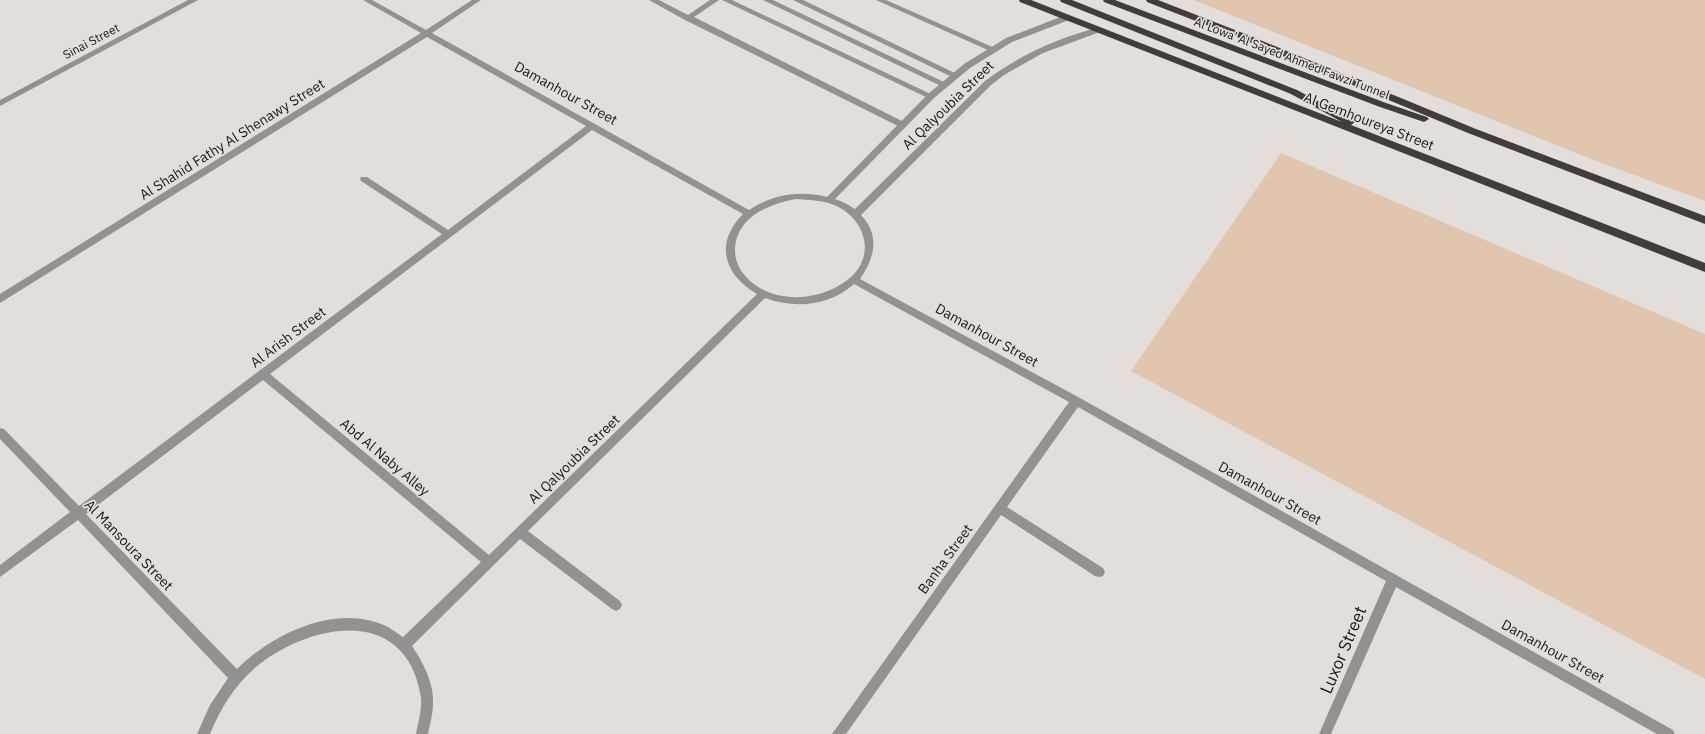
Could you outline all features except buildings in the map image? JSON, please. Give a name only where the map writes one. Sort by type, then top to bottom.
[{"type":"highway","name":"Al Gemhoureya Street","points":[[1023,0],[1705,268]]},
{"type":"highway","points":[[1064,0],[1294,92],[1328,109],[1375,138]]},
{"type":"highway","name":"Al Lowa' Al Sayed Ahmed Fawzi Tunnel","points":[[1107,0],[1383,106],[1472,131]]},
{"type":"highway","name":"Al Gemhoureya Street","points":[[1150,0],[1245,37],[1472,131],[1705,220]]},
{"type":"street","name":"Sinai Street","points":[[0,103],[194,0]]},
{"type":"street","name":"Damanhour Street","points":[[367,0],[750,214]]},
{"type":"street","name":"Al Shahid Fathy Al Shenawy Street","points":[[0,299],[427,33],[477,0]]},
{"type":"street","points":[[653,0],[903,125]]},
{"type":"street","points":[[726,0],[931,96]]},
{"type":"street","points":[[767,0],[944,84]]},
{"type":"street","points":[[797,0],[955,75]]},
{"type":"street","points":[[880,0],[993,49]]},
{"type":"street","points":[[688,18],[709,1]]},
{"type":"street","name":"Al Qalyoubia Street","points":[[829,200],[931,96],[955,75],[993,49],[1027,32],[1066,18]]},
{"type":"street","name":"Al Qalyoubia Street","points":[[856,214],[988,83],[1005,69],[1046,47],[1097,30]]},
{"type":"street","name":"Al Arish Street","points":[[0,572],[593,125]]},
{"type":"street","points":[[364,179],[448,234]]},
{"type":"street","points":[[795,196],[829,200],[856,214],[865,226],[870,239],[870,253],[866,267],[855,280],[840,290],[822,298],[809,300],[782,300],[763,294],[749,286],[738,275],[732,262],[730,250],[733,236],[739,224],[763,205],[778,199],[795,196]]},
{"type":"street","name":"Damanhour Street","points":[[855,280],[1076,401],[1669,734]]},
{"type":"street","name":"Al Qalyoubia Street","points":[[405,644],[763,294]]},
{"type":"street","name":"Abd Al Naby Alley","points":[[263,374],[489,562]]},
{"type":"street","name":"Banha Street","points":[[838,734],[1076,401]]},
{"type":"street","name":"Al Mansoura Street","points":[[0,432],[237,678]]},
{"type":"street","points":[[999,508],[1099,572]]},
{"type":"street","points":[[520,532],[616,605]]},
{"type":"street","name":"Luxor Street","points":[[1325,734],[1393,579]]},
{"type":"street","points":[[203,734],[215,707],[237,678],[259,656],[285,640],[318,627],[339,624],[364,624],[386,632],[405,644],[421,668],[427,699],[422,734]]},
{"type":"shaded area","points":[[1193,0],[1705,0],[1705,201],[1596,161]]},
{"type":"shaded area","points":[[1281,153],[1705,334],[1705,679],[1131,371]]}]
